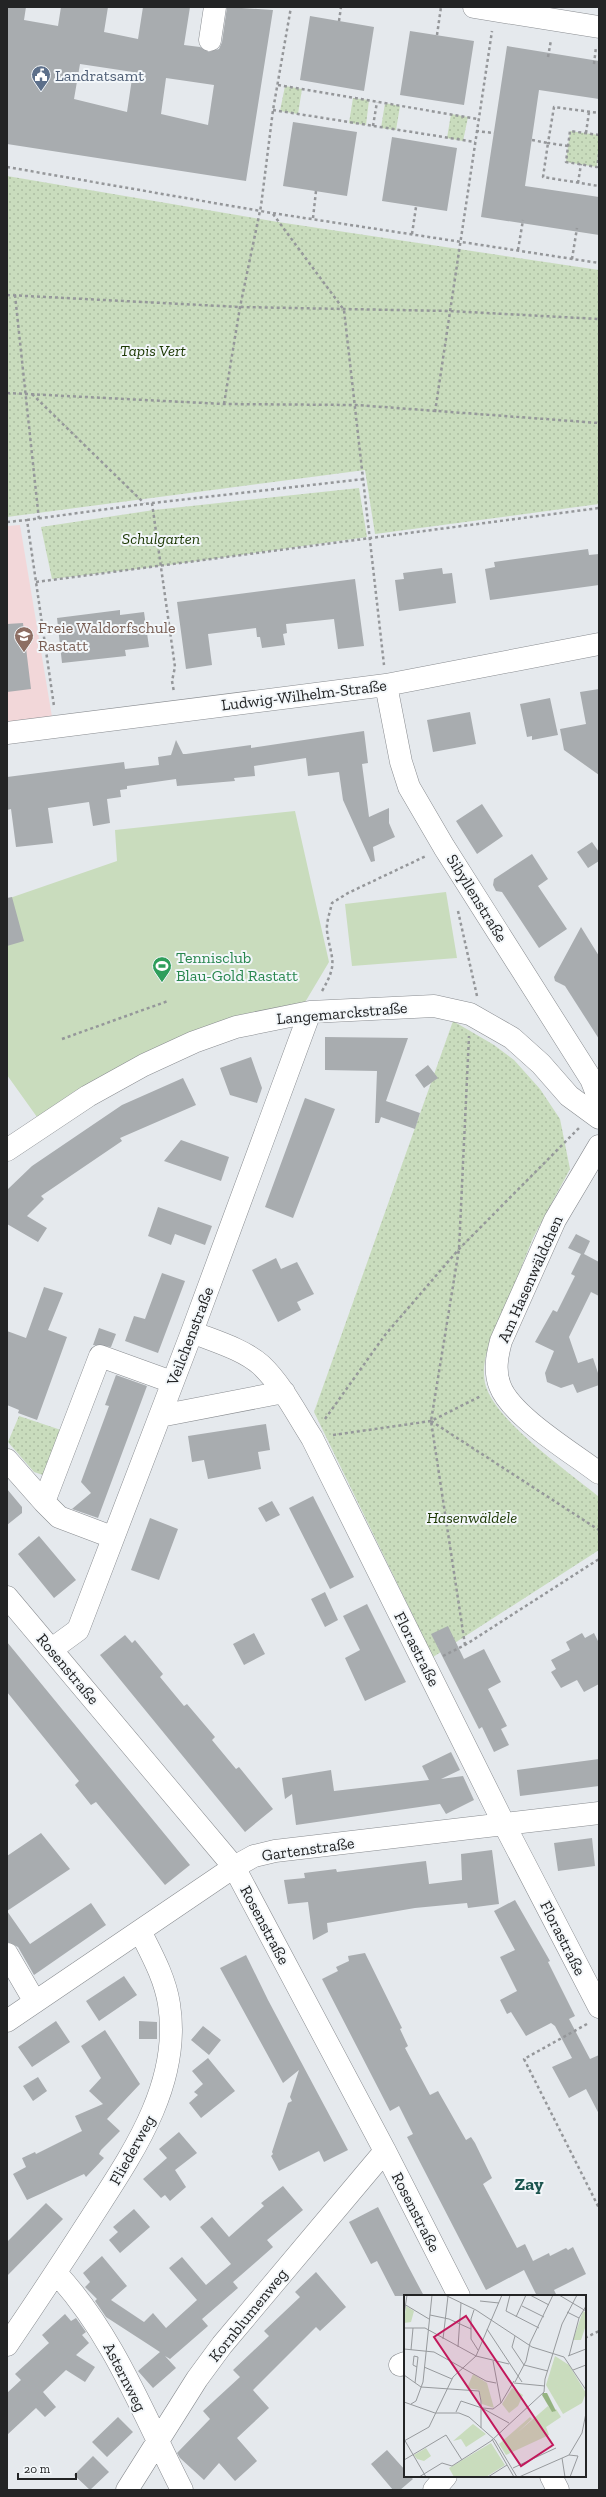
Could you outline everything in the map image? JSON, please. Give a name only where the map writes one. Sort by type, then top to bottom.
[{"type":"street","points":[[210,40],[215,7]]},
{"type":"street","points":[[474,7],[599,27]]},
{"type":"street","name":"Ludwig-Wilhelm-Straße","points":[[7,733],[386,684],[599,644]]},
{"type":"street","name":"Sibyllenstraße","points":[[386,684],[401,762],[409,787],[444,847],[591,1079],[597,1110]]},
{"type":"street","name":"Langemarckstraße","points":[[7,1150],[88,1096],[144,1065],[194,1042],[236,1026],[310,1012],[434,1006],[476,1016],[512,1038],[541,1064],[570,1096],[597,1110]]},
{"type":"street","name":"Veilchenstraße","points":[[52,1649],[78,1630],[112,1537],[192,1332],[310,1012]]},
{"type":"street","name":"Am Hasenwäldchen","points":[[599,1146],[555,1220],[501,1341],[496,1357],[500,1386],[515,1409],[599,1473]]},
{"type":"street","name":"Florastraße","points":[[192,1332],[242,1353],[260,1365],[284,1392],[312,1438],[504,1824],[596,2014]]},
{"type":"street","points":[[44,1502],[100,1356],[172,1382]]},
{"type":"street","points":[[160,1416],[284,1392]]},
{"type":"street","points":[[7,1460],[59,1517],[112,1537]]},
{"type":"street","name":"Rosenstraße","points":[[7,1597],[234,1867],[385,2151],[458,2295]]},
{"type":"street","name":"Gartenstraße","points":[[7,2021],[234,1867],[254,1856],[275,1851],[599,1813]]},
{"type":"street","name":"Fliederweg","points":[[7,2345],[56,2273],[140,2140],[163,2084],[168,2055],[169,2006],[164,1982],[140,1932]]},
{"type":"street","points":[[7,1954],[36,2002]]},
{"type":"street","name":"Kornblumenweg","points":[[127,2490],[157,2441],[222,2345],[385,2151]]},
{"type":"street","name":"Asternweg","points":[[56,2273],[78,2296],[96,2323],[182,2490]]},
{"type":"street","points":[[434,2490],[445,2477]]},
{"type":"street","points":[[552,2477],[558,2490]]},
{"type":"path","points":[[224,404],[240,307],[260,211],[273,110],[291,7]]},
{"type":"path","points":[[339,21],[341,7]]},
{"type":"path","points":[[437,35],[441,7]]},
{"type":"path","points":[[436,412],[449,311],[462,242],[476,131],[495,10]]},
{"type":"path","points":[[278,85],[478,119]]},
{"type":"path","points":[[373,126],[377,102]]},
{"type":"path","points":[[599,113],[554,107],[543,177],[599,186]]},
{"type":"path","points":[[273,110],[475,142]]},
{"type":"path","points":[[586,133],[589,112]]},
{"type":"path","points":[[476,131],[494,133]]},
{"type":"path","points":[[599,135],[570,131],[566,162],[597,167],[599,154]]},
{"type":"path","points":[[532,140],[568,146]]},
{"type":"path","points":[[578,183],[582,164]]},
{"type":"path","points":[[7,167],[272,213],[313,218],[599,263]]},
{"type":"path","points":[[313,218],[316,191]]},
{"type":"path","points":[[412,234],[416,206]]},
{"type":"path","points":[[272,213],[344,310],[356,405],[386,684]]},
{"type":"path","points":[[518,250],[522,220]]},
{"type":"path","points":[[572,259],[577,228]]},
{"type":"path","points":[[7,295],[240,307],[449,311],[599,319]]},
{"type":"path","points":[[15,295],[24,394],[39,520]]},
{"type":"path","points":[[7,393],[224,404],[356,405],[599,423]]},
{"type":"path","points":[[32,394],[144,504]]},
{"type":"path","points":[[7,522],[39,520],[144,504],[364,479]]},
{"type":"path","points":[[152,503],[174,667],[172,681],[178,711]]},
{"type":"path","points":[[36,582],[599,508]]},
{"type":"path","points":[[27,520],[57,727]]},
{"type":"path","points":[[310,1012],[329,979],[334,959],[327,930],[332,903],[348,893],[408,866]]},
{"type":"path","points":[[458,907],[476,1016],[459,1249],[430,1421],[465,1645]]},
{"type":"path","points":[[62,1039],[168,1001]]},
{"type":"path","points":[[312,1438],[385,1336],[459,1249],[597,1110]]},
{"type":"path","points":[[312,1438],[430,1421],[500,1386]]},
{"type":"path","points":[[430,1421],[599,1530]]},
{"type":"path","points":[[424,1664],[465,1645],[599,1559]]},
{"type":"path","points":[[596,2014],[524,2059],[599,2208]]},
{"type":"path","points":[[586,2338],[599,2331]]},
{"type":"shaded area","name":"Freie Waldorfschule Rastatt","points":[[20,525],[53,723],[7,729],[7,526]]},
{"type":"green space","points":[[285,86],[302,89],[298,114],[280,111]]},
{"type":"green space","points":[[353,98],[369,100],[366,125],[349,123]]},
{"type":"green space","points":[[385,103],[400,106],[396,130],[381,128]]},
{"type":"green space","points":[[451,114],[468,117],[463,141],[447,138]]},
{"type":"green space","points":[[570,131],[599,135],[597,167],[566,162]]},
{"type":"green space","name":"Tapis Vert","points":[[7,176],[278,222],[599,270],[599,504],[375,534],[365,470],[7,517]]},
{"type":"green space","name":"Schulgarten","points":[[359,488],[367,537],[161,566],[52,579],[41,527],[154,510]]},
{"type":"green space","name":"Tennisclub Blau-Gold Rastatt","points":[[295,811],[329,962],[304,1004],[75,1091],[37,1117],[7,1075],[7,899],[117,861],[115,830]]},
{"type":"green space","points":[[446,892],[457,958],[352,966],[345,904]]},
{"type":"green space","name":"Hasenwäldele","points":[[453,1021],[494,1045],[514,1060],[540,1089],[560,1119],[570,1169],[533,1238],[486,1355],[484,1376],[485,1383],[491,1397],[502,1413],[517,1429],[552,1460],[599,1497],[599,1550],[433,1657],[314,1412]]},
{"type":"green space","points":[[19,1416],[64,1431],[43,1475],[34,1472],[8,1442]]},
{"type":"building","name":"Landratsamt","points":[[7,7],[26,7],[24,20],[58,26],[61,7],[108,7],[104,32],[138,39],[143,7],[190,7],[184,45],[200,47],[209,52],[219,49],[222,42],[227,7],[273,10],[246,181],[7,144]],"holes":[[[80,64],[133,72],[127,112],[74,99]],[[166,78],[214,85],[208,125],[161,114]]]},
{"type":"building","points":[[310,16],[374,27],[364,91],[300,80]]},
{"type":"building","points":[[410,31],[474,41],[464,105],[400,95]]},
{"type":"building","points":[[507,46],[599,61],[599,99],[539,90],[525,186],[599,197],[599,235],[481,217]]},
{"type":"building","points":[[293,122],[357,132],[347,196],[283,186]]},
{"type":"building","points":[[392,137],[457,148],[447,211],[382,201]]},
{"type":"building","points":[[588,549],[589,555],[599,554],[599,585],[490,600],[485,569],[495,567],[494,562]]},
{"type":"building","points":[[442,568],[443,574],[452,573],[456,603],[399,611],[395,580],[404,579],[403,573]]},
{"type":"building","points":[[355,579],[364,646],[338,649],[334,619],[286,624],[287,633],[283,634],[285,645],[262,648],[260,637],[257,637],[256,628],[208,634],[212,665],[186,669],[177,602]]},
{"type":"building","points":[[120,610],[120,615],[144,612],[149,647],[125,650],[126,656],[62,663],[57,618]]},
{"type":"building","points":[[23,623],[31,689],[7,692],[7,624]]},
{"type":"building","points":[[599,689],[599,775],[564,750],[560,729],[586,724],[580,692]]},
{"type":"building","points":[[550,698],[558,735],[532,740],[532,736],[527,737],[520,704]]},
{"type":"building","points":[[470,712],[476,744],[433,752],[427,720]]},
{"type":"building","points":[[364,731],[368,763],[362,764],[369,817],[389,808],[389,823],[395,837],[373,847],[375,861],[371,862],[343,800],[339,772],[308,776],[306,758],[254,766],[255,776],[234,778],[235,781],[177,786],[176,779],[127,786],[127,789],[120,790],[121,797],[107,799],[110,823],[93,826],[89,802],[48,808],[53,843],[16,847],[11,809],[7,810],[7,777],[124,762],[125,769],[159,765],[158,757],[171,755],[176,740],[183,754],[186,754],[251,745],[251,748]]},
{"type":"building","points":[[482,804],[503,836],[477,854],[456,821]]},
{"type":"building","points":[[592,842],[599,852],[599,861],[588,868],[577,852]]},
{"type":"building","points":[[532,854],[548,879],[538,886],[567,929],[539,948],[502,892],[496,891],[493,885],[494,879]]},
{"type":"building","points":[[12,897],[24,941],[7,946],[7,898]]},
{"type":"building","points":[[581,927],[599,956],[599,1039],[565,986],[555,981],[554,977]]},
{"type":"building","points":[[325,1037],[408,1038],[386,1101],[420,1113],[415,1129],[381,1117],[379,1123],[375,1123],[377,1071],[325,1070]]},
{"type":"building","points":[[251,1057],[262,1088],[257,1103],[230,1095],[220,1068]]},
{"type":"building","points":[[428,1065],[438,1078],[424,1088],[415,1075]]},
{"type":"building","points":[[183,1078],[196,1105],[120,1138],[122,1141],[41,1196],[44,1199],[27,1216],[47,1228],[38,1242],[7,1224],[7,1190],[32,1166],[122,1105]]},
{"type":"building","points":[[305,1098],[335,1109],[293,1218],[265,1207]]},
{"type":"building","points":[[181,1140],[229,1157],[221,1181],[164,1161]]},
{"type":"building","points":[[158,1207],[212,1226],[205,1245],[175,1234],[171,1245],[148,1236]]},
{"type":"building","points":[[576,1234],[590,1241],[584,1254],[599,1262],[599,1296],[591,1292],[569,1337],[578,1363],[593,1358],[599,1376],[599,1385],[577,1393],[573,1384],[561,1388],[547,1382],[545,1373],[554,1351],[535,1342],[553,1310],[557,1312],[575,1276],[571,1274],[581,1254],[568,1248]]},
{"type":"building","points":[[276,1258],[281,1269],[297,1262],[314,1294],[297,1302],[301,1310],[278,1322],[252,1270]]},
{"type":"building","points":[[162,1273],[185,1281],[158,1353],[125,1341],[134,1316],[145,1319]]},
{"type":"building","points":[[44,1287],[63,1293],[48,1330],[67,1337],[37,1420],[18,1413],[19,1410],[7,1405],[7,1331],[26,1338]]},
{"type":"building","points":[[99,1328],[116,1334],[111,1347],[93,1345]]},
{"type":"building","points":[[116,1375],[147,1386],[98,1518],[72,1509],[91,1493],[81,1482],[109,1406],[105,1405]]},
{"type":"building","points":[[266,1424],[270,1450],[258,1452],[261,1469],[208,1479],[204,1460],[192,1462],[188,1436]]},
{"type":"building","points":[[7,1489],[22,1507],[22,1513],[7,1525]]},
{"type":"building","points":[[313,1496],[354,1577],[330,1589],[289,1508]]},
{"type":"building","points":[[272,1501],[280,1515],[266,1522],[258,1508]]},
{"type":"building","points":[[150,1518],[178,1529],[159,1580],[131,1570]]},
{"type":"building","points":[[39,1536],[76,1580],[54,1598],[18,1554]]},
{"type":"building","points":[[325,1592],[338,1620],[325,1627],[311,1599]]},
{"type":"building","points":[[367,1604],[406,1682],[365,1701],[345,1658],[360,1650],[343,1616]]},
{"type":"building","points":[[448,1626],[464,1659],[484,1649],[501,1682],[488,1689],[507,1726],[501,1729],[509,1745],[494,1752],[482,1727],[479,1729],[431,1634]]},
{"type":"building","points":[[254,1633],[265,1654],[244,1665],[233,1644]]},
{"type":"building","points":[[582,1633],[585,1638],[594,1633],[599,1643],[599,1684],[584,1692],[577,1680],[561,1688],[551,1672],[556,1669],[551,1660],[570,1650],[566,1642]]},
{"type":"building","points":[[125,1635],[132,1643],[135,1640],[163,1674],[160,1677],[184,1706],[187,1704],[215,1737],[212,1740],[236,1769],[239,1767],[273,1809],[245,1832],[100,1655]]},
{"type":"building","points":[[7,1642],[190,1865],[165,1885],[96,1802],[91,1805],[75,1785],[79,1781],[7,1692]]},
{"type":"building","points":[[451,1752],[460,1770],[441,1779],[463,1776],[474,1800],[446,1814],[440,1804],[296,1825],[292,1794],[285,1799],[282,1778],[331,1770],[334,1791],[429,1780],[422,1766]]},
{"type":"building","points":[[599,1759],[599,1786],[520,1796],[517,1770]]},
{"type":"building","points":[[41,1833],[70,1869],[7,1911],[7,1856]]},
{"type":"building","points":[[592,1838],[595,1866],[558,1871],[554,1843]]},
{"type":"building","points":[[492,1850],[499,1904],[468,1908],[467,1903],[415,1908],[327,1923],[328,1932],[313,1940],[308,1902],[288,1904],[284,1880],[305,1878],[304,1873],[336,1869],[337,1872],[426,1861],[429,1884],[462,1880],[461,1854]]},
{"type":"building","points":[[515,1900],[550,1961],[548,1962],[575,2016],[569,2019],[590,2059],[599,2055],[599,2114],[586,2089],[569,2098],[552,2067],[572,2058],[555,2026],[551,2023],[526,2036],[511,2012],[507,2014],[500,2000],[517,1991],[500,1957],[515,1950],[494,1911]]},
{"type":"building","points":[[91,1903],[106,1925],[34,1975],[18,1947],[7,1942],[7,1911],[30,1944]]},
{"type":"building","points":[[365,1953],[402,2028],[400,2029],[408,2046],[405,2048],[430,2095],[438,2091],[466,2140],[471,2137],[475,2143],[492,2178],[483,2184],[517,2248],[525,2244],[533,2261],[549,2253],[550,2256],[566,2248],[568,2250],[573,2247],[586,2274],[554,2290],[556,2295],[536,2295],[524,2270],[486,2290],[407,2137],[413,2134],[399,2106],[390,2111],[322,1979],[338,1971],[336,1967],[349,1961],[348,1956]]},
{"type":"building","points":[[246,1955],[268,2000],[348,2150],[324,2162],[319,2151],[279,2171],[271,2156],[273,2154],[272,2152],[288,2103],[292,2101],[290,2097],[299,2070],[283,2083],[220,1968]]},
{"type":"building","points":[[124,1976],[137,1995],[99,2021],[86,2001]]},
{"type":"building","points":[[56,2021],[70,2042],[32,2067],[18,2047]]},
{"type":"building","points":[[139,2021],[157,2022],[157,2039],[139,2039]]},
{"type":"building","points":[[203,2026],[221,2040],[209,2055],[191,2040]]},
{"type":"building","points":[[105,2030],[140,2084],[107,2119],[120,2131],[101,2150],[99,2154],[104,2158],[86,2177],[84,2174],[27,2200],[13,2174],[26,2167],[22,2158],[35,2152],[36,2154],[82,2131],[75,2116],[103,2104],[89,2091],[101,2078],[81,2046]]},
{"type":"building","points":[[208,2058],[235,2091],[201,2118],[189,2103],[198,2095],[194,2092],[203,2084],[192,2071]]},
{"type":"building","points":[[38,2077],[47,2091],[33,2101],[23,2086]]},
{"type":"building","points":[[179,2132],[197,2153],[175,2170],[186,2187],[170,2201],[165,2195],[161,2198],[143,2179],[167,2158],[159,2149]]},
{"type":"building","points":[[283,2186],[303,2210],[267,2240],[273,2247],[233,2282],[238,2288],[202,2319],[208,2326],[170,2359],[165,2356],[176,2368],[153,2388],[138,2371],[160,2352],[106,2317],[95,2301],[97,2299],[85,2287],[90,2282],[83,2273],[102,2256],[127,2286],[111,2300],[144,2322],[153,2313],[166,2328],[197,2300],[169,2268],[182,2257],[206,2285],[231,2264],[200,2227],[212,2217],[229,2237],[264,2206],[261,2203]]},
{"type":"building","points":[[46,2203],[63,2219],[7,2276],[7,2242]]},
{"type":"building","points":[[378,2207],[423,2295],[395,2296],[377,2261],[371,2264],[349,2222]]},
{"type":"building","points":[[134,2209],[150,2227],[120,2253],[109,2240],[118,2232],[113,2227]]},
{"type":"building","points":[[316,2272],[346,2307],[320,2331],[316,2327],[253,2390],[269,2408],[237,2438],[257,2461],[235,2481],[219,2463],[204,2480],[180,2458],[177,2453],[210,2419],[203,2411],[240,2377],[233,2370],[269,2336],[264,2331],[300,2297],[295,2292]]},
{"type":"building","points":[[65,2314],[71,2321],[76,2318],[86,2332],[82,2335],[89,2343],[76,2355],[95,2367],[85,2382],[66,2370],[43,2392],[56,2407],[45,2417],[36,2408],[7,2435],[7,2393],[21,2380],[15,2374],[49,2343],[42,2335]]},
{"type":"building","points":[[118,2417],[133,2432],[107,2457],[92,2442]]},
{"type":"building","points":[[387,2450],[404,2469],[404,2477],[411,2477],[413,2479],[400,2490],[393,2490],[371,2464]]},
{"type":"building","points":[[93,2456],[109,2472],[90,2490],[74,2475]]},
{"type":"place","name":"Landratsamt","points":[[41,92]]},
{"type":"place","name":"Freie Waldorfschule Rastatt","points":[[24,653]]},
{"type":"place","name":"Tennisclub Blau-Gold Rastatt","points":[[162,983]]},
{"type":"district","name":"Zay","points":[[529,2184]]}]
